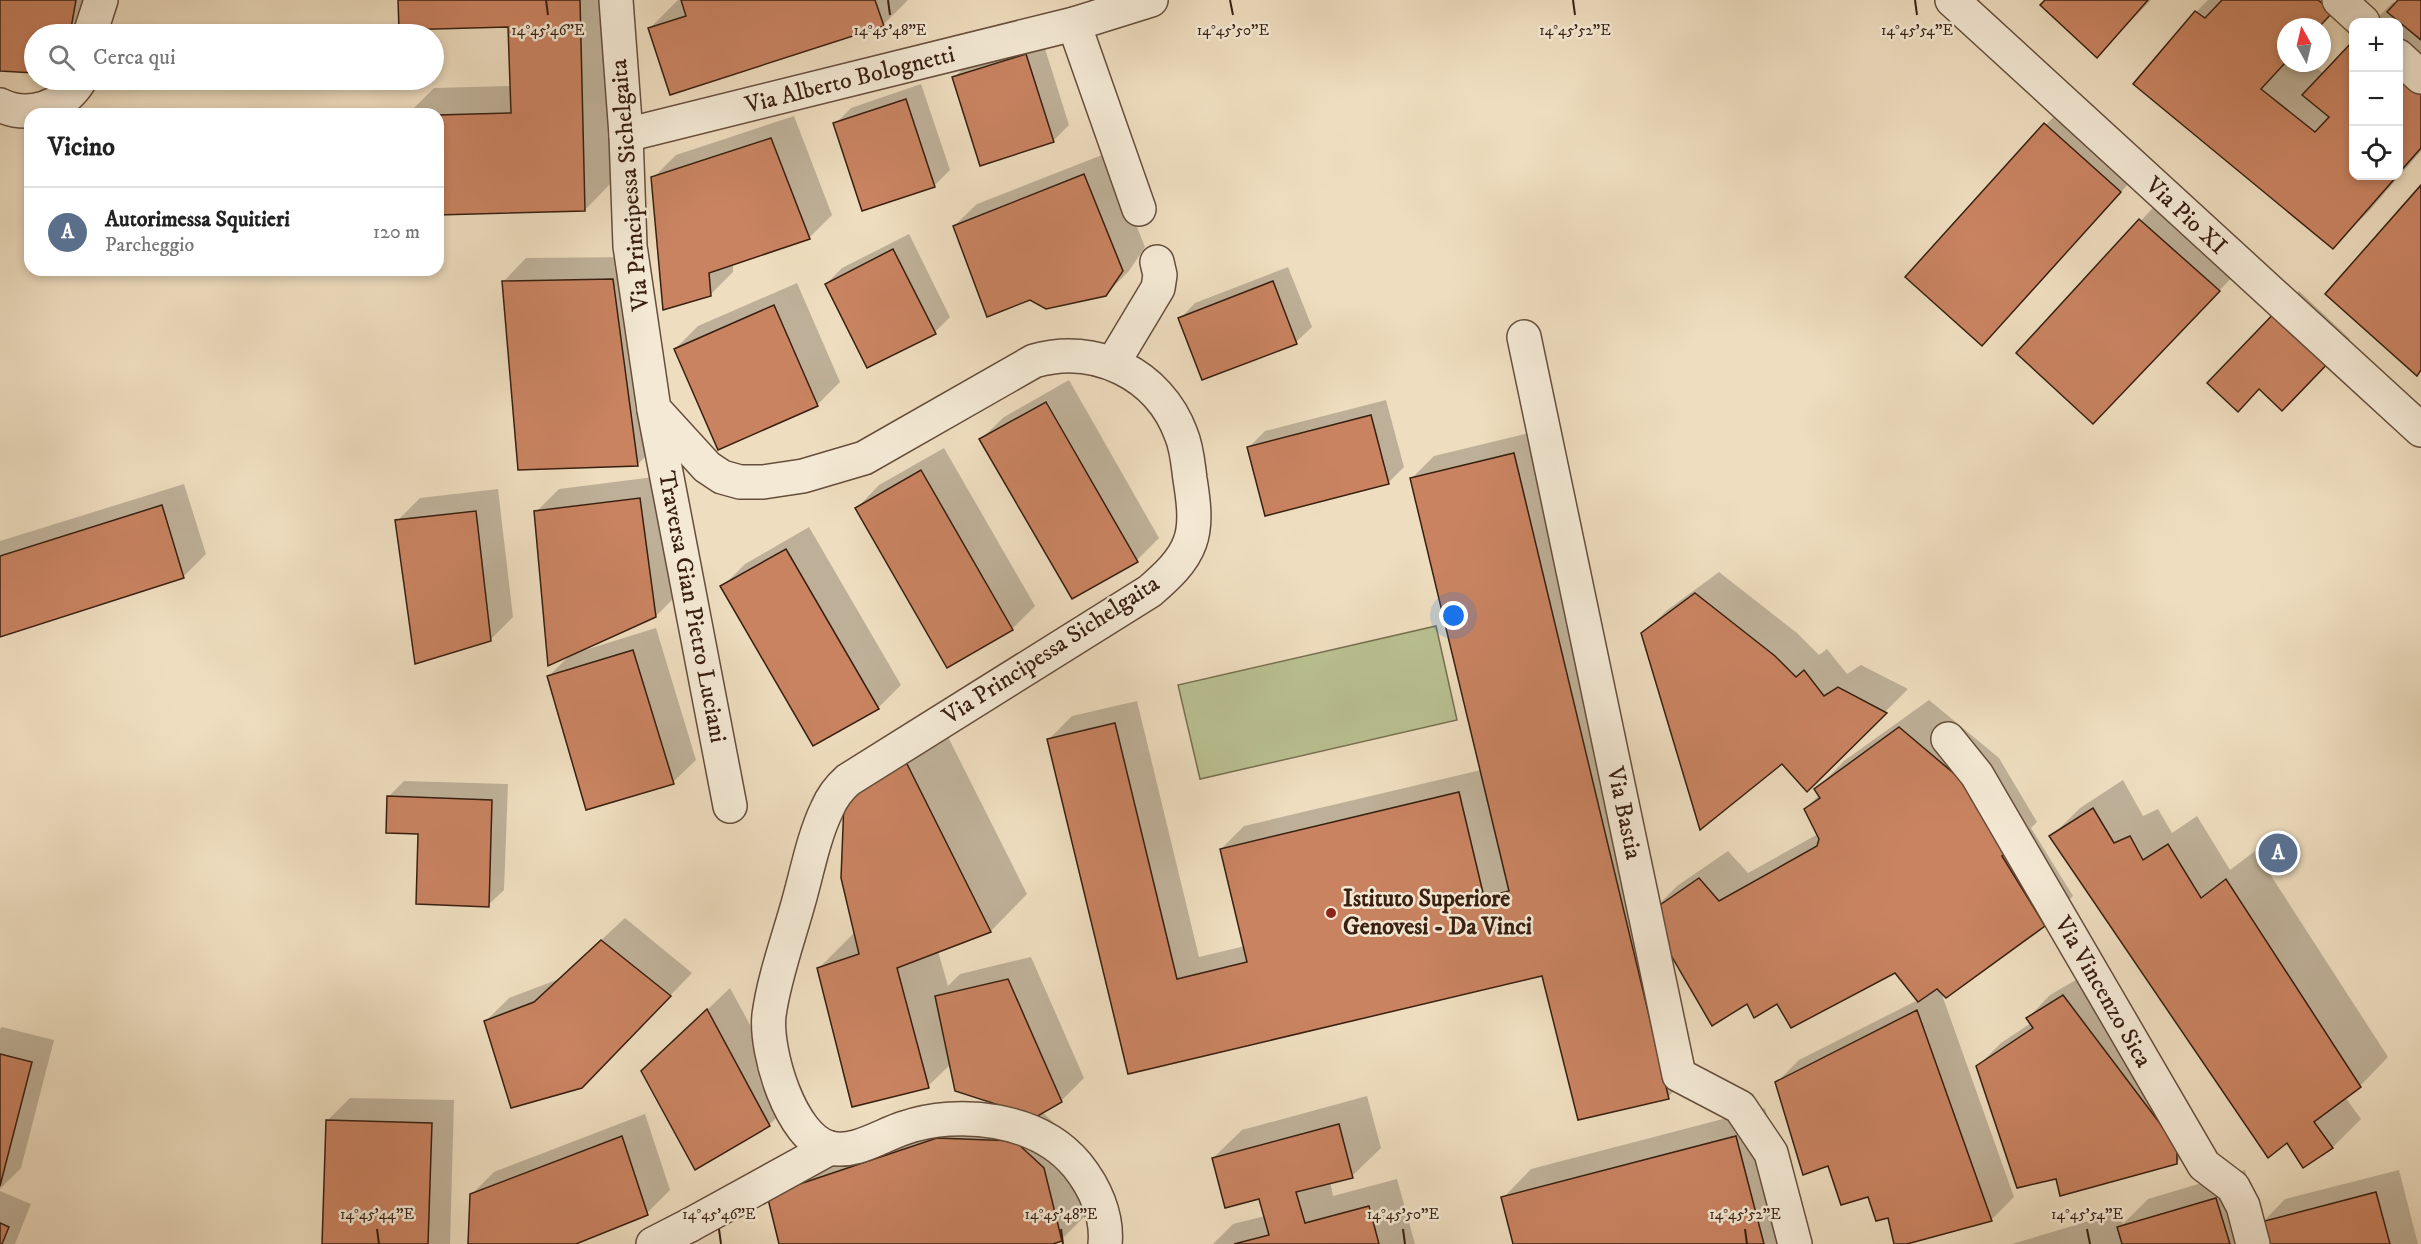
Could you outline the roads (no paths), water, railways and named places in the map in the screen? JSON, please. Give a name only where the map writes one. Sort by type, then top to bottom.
[{"type":"street","points":[[93,24],[101,0]]},
{"type":"street","name":"Via Principessa Sichelgaita","points":[[616,0],[626,135],[630,246],[654,409],[692,451],[715,472],[722,477],[740,482],[763,482],[803,476],[864,459],[1034,361],[1048,357],[1079,355],[1113,363],[1153,389],[1175,420],[1182,436],[1193,494],[1194,522],[1191,540],[1185,554],[1169,574],[1150,591],[848,780],[837,791],[826,809],[769,1016],[775,1061],[793,1114],[807,1135],[830,1148]]},
{"type":"street","name":"Via Alberto Bolognetti","points":[[626,135],[1074,24],[1151,0]]},
{"type":"street","name":"Via Pio XI","points":[[1952,0],[2417,419]]},
{"type":"street","points":[[2339,0],[2359,18]]},
{"type":"street","points":[[1074,24],[1138,209]]},
{"type":"street","points":[[2403,60],[2421,76]]},
{"type":"street","points":[[44,108],[72,90]]},
{"type":"street","points":[[0,105],[11,111],[24,111]]},
{"type":"street","points":[[1113,363],[1158,288],[1160,275],[1157,262]]},
{"type":"street","name":"Via Bastia","points":[[1524,337],[1679,1075],[1740,1107],[1771,1153],[1795,1244]]},
{"type":"street","name":"Traversa Gian Pietro Luciani","points":[[654,409],[730,806]]},
{"type":"street","name":"Via Vincenzo Sica","points":[[1948,739],[1977,775],[2204,1165],[2233,1187],[2243,1206],[2253,1244]]},
{"type":"street","points":[[653,1244],[830,1148],[867,1143],[904,1128],[940,1119],[981,1120],[1021,1128],[1060,1148],[1092,1184],[1101,1211],[1105,1244]]},
{"type":"place","name":"Autorimessa Squitieri","points":[[2278,853]]},
{"type":"place","name":"Istituto Superiore Genovesi - Da Vinci","points":[[1331,913]]}]
